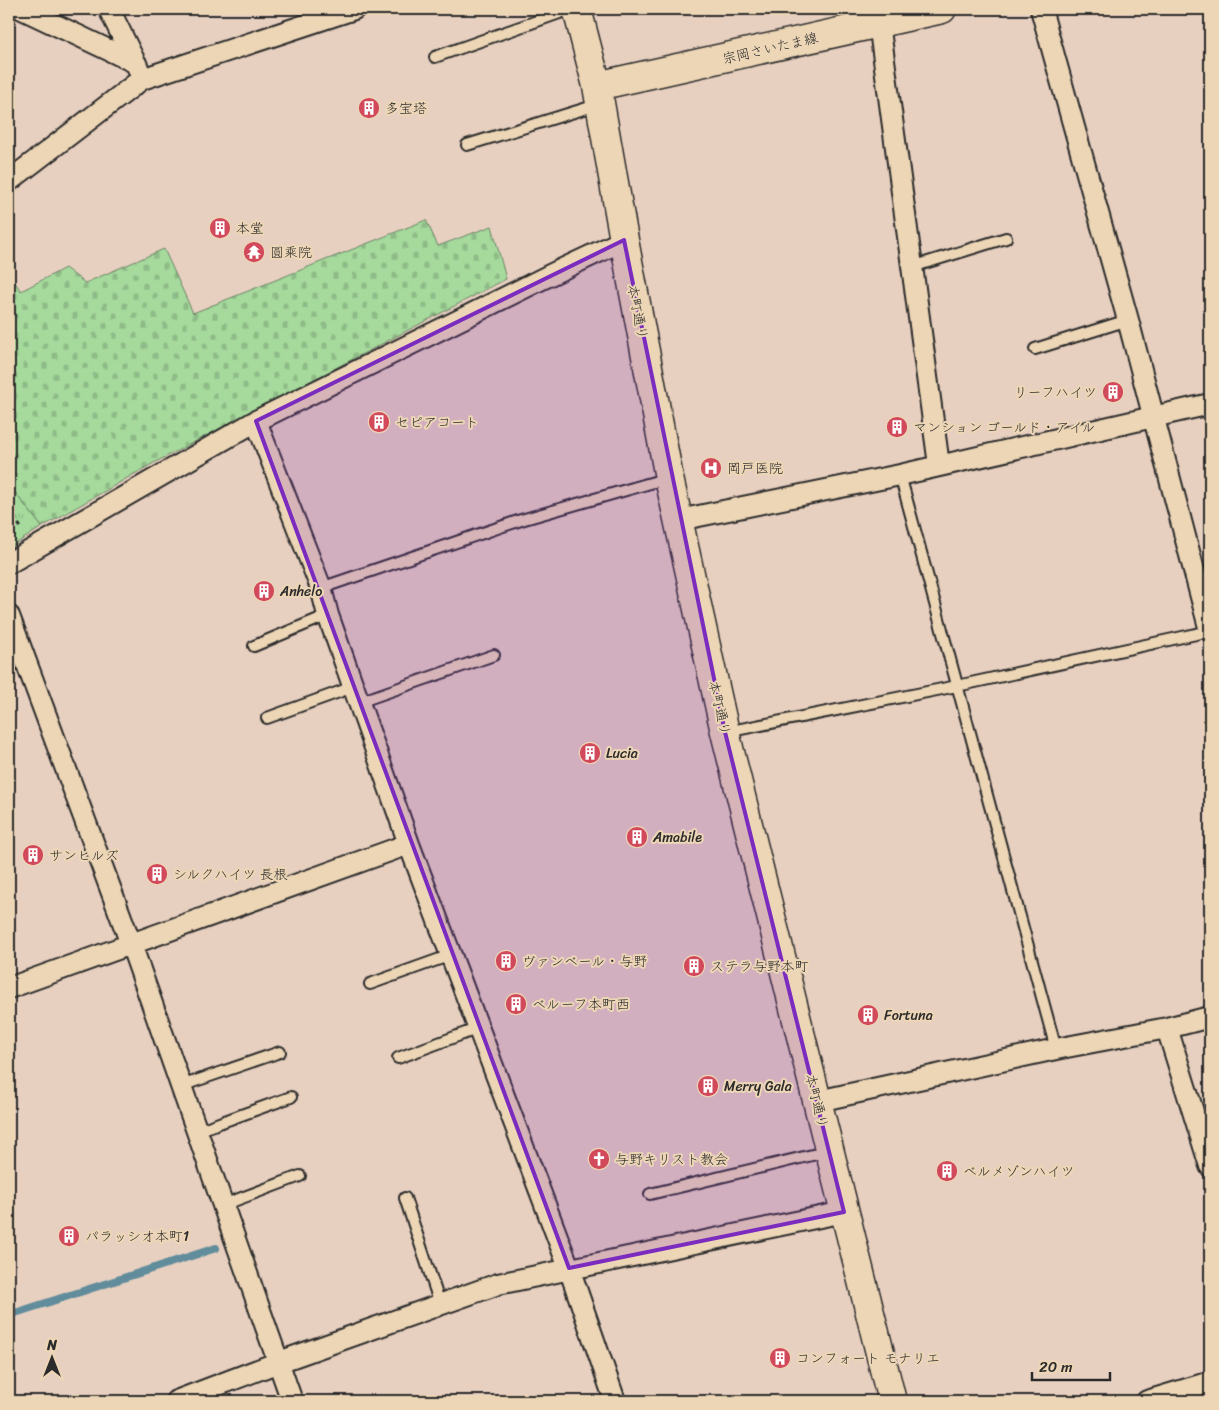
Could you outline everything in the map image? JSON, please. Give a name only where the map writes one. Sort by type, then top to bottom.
[{"type":"main road","name":"本町通り","points":[[577,9],[599,95],[669,478],[725,732],[892,1401]]},
{"type":"main road","name":"宗岡さいたま線","points":[[599,95],[942,9]]},
{"type":"street","points":[[22,9],[139,71]]},
{"type":"street","points":[[109,9],[139,71]]},
{"type":"street","points":[[9,181],[139,71],[354,9]]},
{"type":"street","points":[[1040,9],[1128,320],[1210,631]]},
{"type":"street","points":[[879,24],[939,465]]},
{"type":"street","points":[[9,563],[256,421],[624,240]]},
{"type":"street","points":[[679,520],[900,475],[1210,404]]},
{"type":"street","points":[[256,421],[321,588],[328,615],[409,844],[569,1268],[615,1401]]},
{"type":"street","points":[[9,616],[131,944],[292,1401]]},
{"type":"street","points":[[9,988],[409,844]]},
{"type":"street","points":[[818,1101],[1056,1049],[1167,1028],[1210,1017]]},
{"type":"street","points":[[1167,1028],[1210,1166]]},
{"type":"street","points":[[176,1401],[498,1284],[844,1212]]},
{"type":"street","points":[[1147,1401],[1210,1382]]},
{"type":"lane","points":[[435,57],[571,9]]},
{"type":"lane","points":[[467,145],[599,95]]},
{"type":"lane","points":[[912,267],[1006,238]]},
{"type":"lane","points":[[1035,349],[1128,320]]},
{"type":"lane","points":[[900,475],[1056,1049]]},
{"type":"lane","points":[[321,588],[521,520],[669,478]]},
{"type":"lane","points":[[254,646],[328,615]]},
{"type":"lane","points":[[725,732],[957,686],[1210,631]]},
{"type":"lane","points":[[267,718],[356,695],[494,655]]},
{"type":"lane","points":[[370,984],[451,955]]},
{"type":"lane","points":[[398,1058],[479,1028]]},
{"type":"lane","points":[[181,1086],[280,1052]]},
{"type":"lane","points":[[197,1131],[291,1097]]},
{"type":"lane","points":[[650,1194],[830,1151]]},
{"type":"lane","points":[[223,1205],[300,1176]]},
{"type":"lane","points":[[405,1198],[440,1304]]},
{"type":"highlighted area","points":[[624,240],[725,732],[844,1212],[569,1268],[256,421]]},
{"type":"green space","points":[[426,220],[438,246],[492,226],[506,279],[150,465],[42,527],[9,485],[9,274],[21,291],[65,268],[85,283],[164,249],[193,313]]},
{"type":"green space","points":[[9,485],[42,527],[9,548]]},
{"type":"waterway","points":[[9,1315],[216,1248]]},
{"type":"place","name":"多宝塔","points":[[369,108]]},
{"type":"place","name":"本堂","points":[[220,228]]},
{"type":"place","name":"圓乘院","points":[[254,252]]},
{"type":"place","name":"リーフハイツ","points":[[1113,392]]},
{"type":"place","name":"セピアコート","points":[[379,422]]},
{"type":"place","name":"マンション ゴールド・アイル","points":[[897,427]]},
{"type":"place","name":"岡戸医院","points":[[711,468]]},
{"type":"place","name":"Anhelo","points":[[264,591]]},
{"type":"place","name":"Lucia","points":[[590,753]]},
{"type":"place","name":"Amabile","points":[[637,837]]},
{"type":"place","name":"サンヒルズ","points":[[33,855]]},
{"type":"place","name":"シルクハイツ 長根","points":[[157,874]]},
{"type":"place","name":"ヴァンベール・与野","points":[[506,961]]},
{"type":"place","name":"ステラ与野本町","points":[[694,966]]},
{"type":"place","name":"ベルーフ本町西","points":[[516,1004]]},
{"type":"place","name":"Fortuna","points":[[868,1015]]},
{"type":"place","name":"Merry Gala","points":[[708,1086]]},
{"type":"place","name":"与野キリスト教会","points":[[599,1159]]},
{"type":"place","name":"ベルメゾンハイツ","points":[[947,1171]]},
{"type":"place","name":"パラッシオ本町1","points":[[69,1236]]},
{"type":"place","name":"コンフォート モナリエ","points":[[780,1358]]}]
